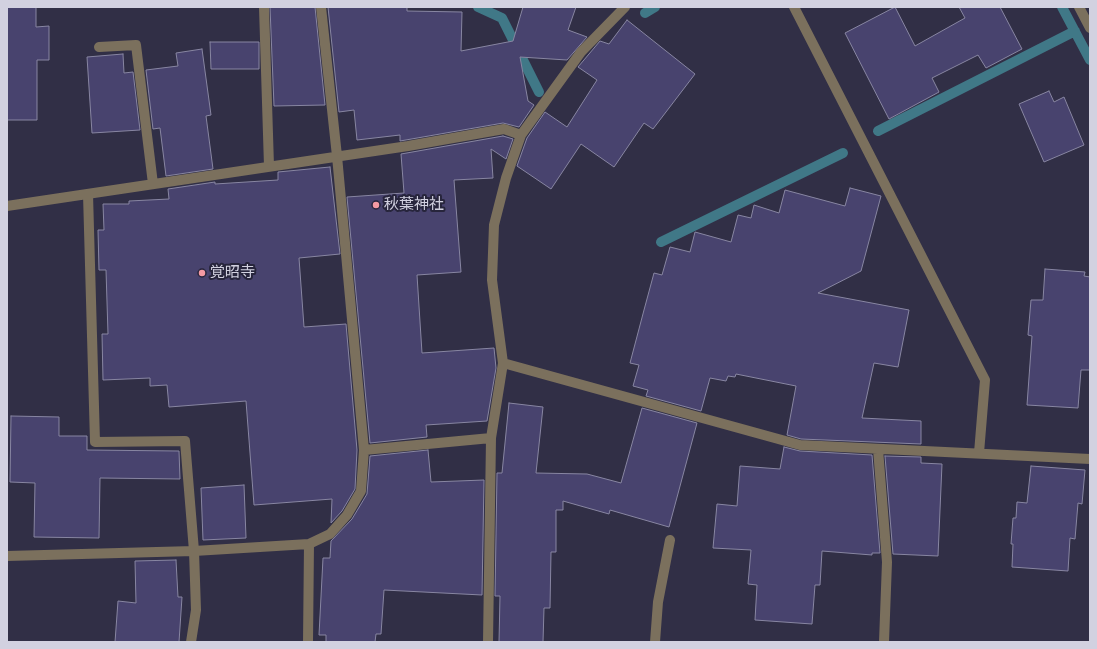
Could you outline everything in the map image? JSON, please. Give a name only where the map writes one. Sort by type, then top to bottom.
[{"type":"street","points":[[264,7],[269,166]]},
{"type":"street","points":[[7,556],[194,551],[309,544],[330,534],[347,515],[360,491],[364,450],[337,156],[321,7]]},
{"type":"street","points":[[794,7],[985,380],[979,454]]},
{"type":"street","points":[[1079,7],[1090,28]]},
{"type":"street","points":[[488,642],[491,438],[503,362],[492,280],[494,225],[506,178],[521,135],[581,52],[625,9]]},
{"type":"street","points":[[99,47],[136,45],[153,184]]},
{"type":"street","points":[[7,206],[504,129],[521,135]]},
{"type":"street","points":[[88,194],[95,442],[185,441],[194,551],[196,610],[191,642]]},
{"type":"street","points":[[503,362],[800,445],[1090,459]]},
{"type":"street","points":[[364,450],[491,438]]},
{"type":"street","points":[[878,449],[887,562],[884,642]]},
{"type":"street","points":[[655,642],[658,602],[670,540]]},
{"type":"street","points":[[308,642],[309,544]]},
{"type":"building","points":[[7,7],[36,7],[36,27],[49,26],[49,60],[37,60],[37,120],[7,120]]},
{"type":"building","points":[[270,7],[315,7],[325,105],[274,106]]},
{"type":"building","points":[[328,7],[407,7],[407,11],[462,12],[461,51],[513,41],[523,7],[576,7],[568,30],[587,37],[567,60],[520,57],[528,101],[534,105],[519,127],[503,123],[400,141],[400,135],[357,140],[354,110],[339,112]]},
{"type":"building","points":[[895,7],[915,46],[965,18],[959,7],[1000,7],[1022,49],[986,68],[978,55],[932,78],[939,92],[889,119],[845,33]]},
{"type":"building","points":[[627,20],[695,74],[653,129],[644,123],[614,167],[581,144],[551,189],[517,166],[527,138],[545,112],[567,127],[597,80],[578,67],[600,41],[609,44]]},
{"type":"building","points":[[210,42],[259,42],[259,69],[211,69]]},
{"type":"building","points":[[202,49],[211,115],[206,116],[213,169],[166,176],[160,128],[153,129],[146,70],[178,66],[176,53]]},
{"type":"building","points":[[123,54],[124,73],[133,72],[140,130],[92,133],[87,57]]},
{"type":"building","points":[[1049,91],[1054,102],[1064,97],[1084,145],[1044,162],[1019,104]]},
{"type":"building","points":[[503,136],[513,139],[506,159],[491,149],[493,178],[454,180],[461,272],[417,275],[422,353],[494,348],[496,368],[487,421],[426,425],[427,437],[370,443],[347,197],[404,193],[401,154]]},
{"type":"building","points":[[330,167],[340,254],[299,258],[304,327],[346,324],[357,450],[355,489],[342,511],[331,523],[332,499],[254,505],[246,401],[169,407],[167,385],[150,386],[150,378],[103,380],[102,334],[108,334],[106,270],[99,270],[98,230],[104,230],[103,204],[129,204],[129,201],[169,199],[168,189],[215,182],[215,184],[278,180],[278,172]]},
{"type":"building","points":[[850,188],[881,196],[861,271],[818,293],[909,310],[898,367],[874,363],[862,418],[921,421],[921,444],[801,439],[787,435],[796,386],[736,374],[735,377],[728,376],[726,381],[710,378],[701,411],[646,396],[648,390],[633,386],[639,365],[630,363],[644,310],[654,273],[662,275],[670,247],[690,252],[695,232],[731,242],[738,215],[751,218],[754,205],[779,213],[785,190],[845,206]]},
{"type":"building","points":[[1045,269],[1085,272],[1084,276],[1090,277],[1090,370],[1081,370],[1078,408],[1027,405],[1032,336],[1028,335],[1031,300],[1043,300]]},
{"type":"building","points":[[509,403],[543,407],[536,473],[587,474],[621,483],[642,408],[697,423],[669,527],[610,510],[609,514],[563,501],[563,510],[556,510],[556,552],[551,552],[550,608],[544,608],[543,642],[499,642],[500,596],[495,596],[497,473],[502,473]]},
{"type":"building","points":[[11,416],[59,417],[59,436],[87,436],[87,450],[179,451],[180,479],[100,478],[99,538],[34,537],[35,483],[10,482]]},
{"type":"building","points":[[784,447],[800,451],[872,455],[880,553],[872,553],[872,555],[822,551],[820,585],[815,585],[812,624],[755,620],[757,585],[748,584],[751,550],[713,548],[717,504],[737,506],[740,466],[780,469]]},
{"type":"building","points":[[428,450],[431,482],[484,480],[482,595],[384,590],[381,634],[376,634],[375,642],[326,642],[326,635],[319,635],[323,558],[330,558],[331,541],[352,519],[367,494],[370,456]]},
{"type":"building","points":[[885,456],[921,457],[921,463],[942,464],[938,556],[893,554]]},
{"type":"building","points":[[1031,466],[1085,470],[1082,504],[1078,503],[1075,539],[1070,538],[1068,571],[1012,567],[1013,544],[1011,544],[1013,518],[1016,518],[1017,502],[1027,503]]},
{"type":"building","points":[[244,485],[246,538],[203,540],[201,488]]},
{"type":"building","points":[[176,560],[178,597],[182,597],[179,642],[115,642],[118,601],[136,603],[135,561]]},
{"type":"waterway","points":[[478,7],[502,18],[539,92]]},
{"type":"waterway","points":[[645,13],[655,7]]},
{"type":"waterway","points":[[1062,7],[1090,60]]},
{"type":"waterway","points":[[878,131],[1075,31]]},
{"type":"waterway","points":[[661,242],[843,153]]},
{"type":"place","name":"秋葉神社","points":[[376,205]]},
{"type":"place","name":"覚昭寺","points":[[202,273]]}]
